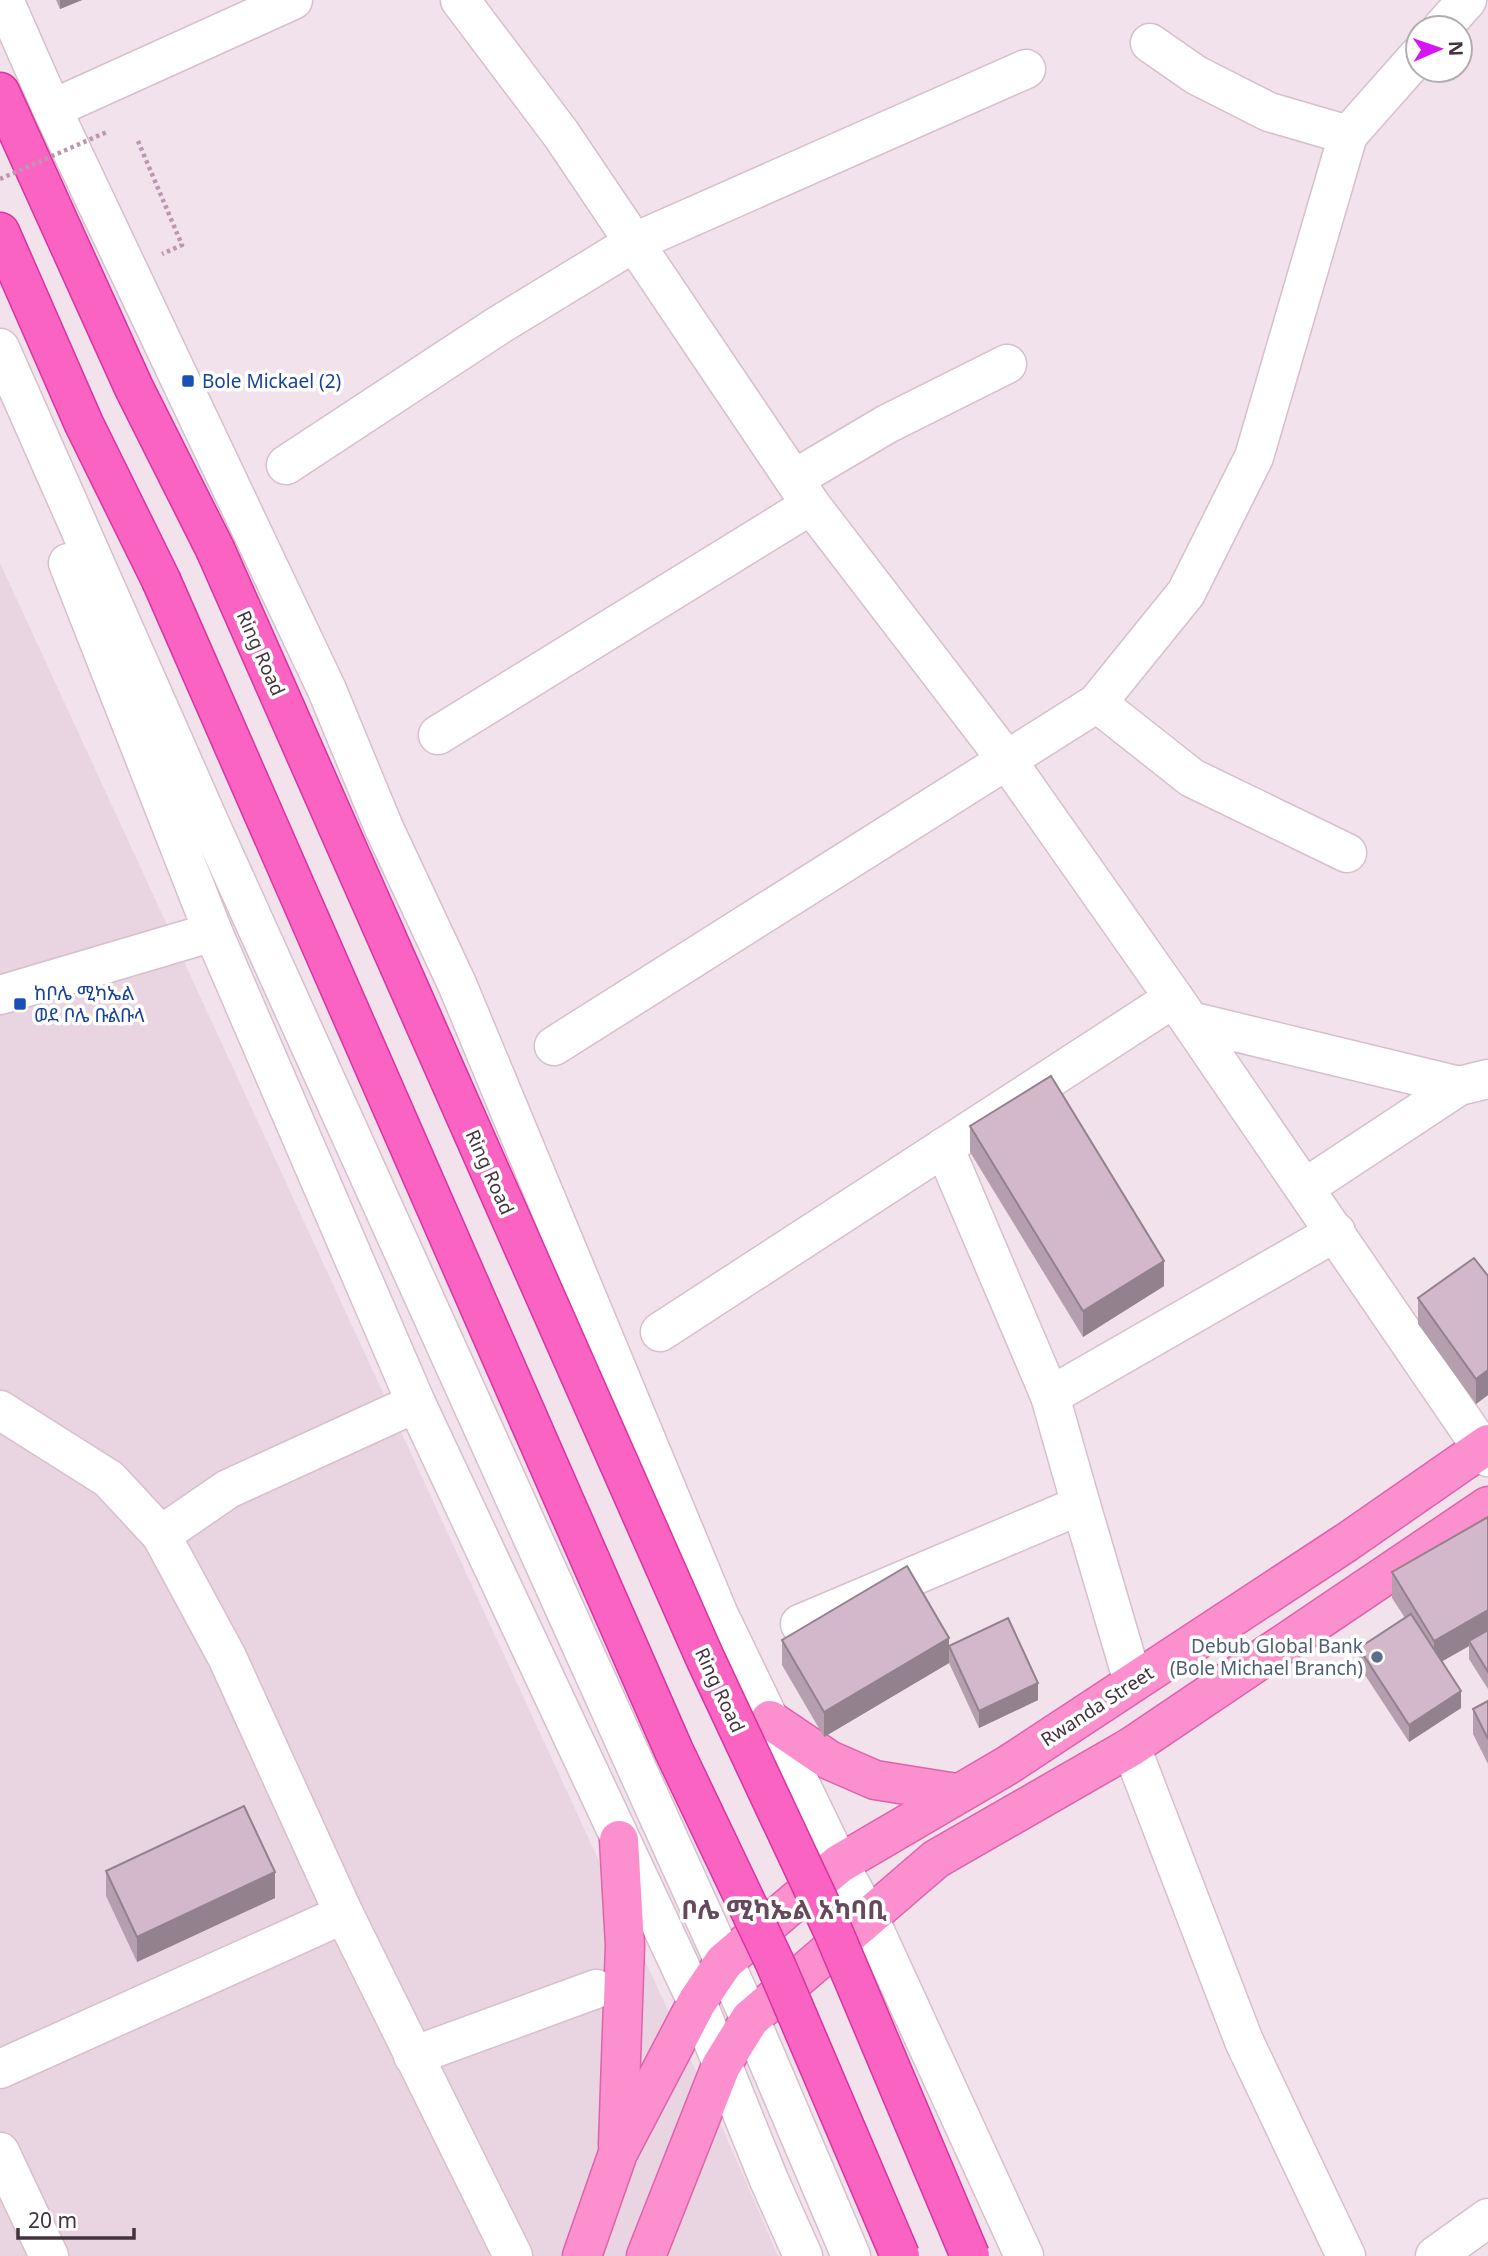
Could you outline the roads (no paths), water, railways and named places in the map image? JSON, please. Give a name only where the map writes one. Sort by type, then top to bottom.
[{"type":"highway","name":"Ring Road","points":[[0,92],[134,388],[215,549],[705,1658],[834,1931],[970,2256]]},
{"type":"highway","points":[[0,232],[84,424],[161,580],[674,1751],[775,1964],[900,2256]]},
{"type":"main road","name":"Rwanda Street","points":[[618,2154],[697,2002],[724,1962],[839,1864],[956,1793],[1008,1765],[1486,1450]]},
{"type":"main road","points":[[646,2256],[721,2066],[750,2019],[936,1859],[1131,1747],[1488,1506]]},
{"type":"main road","points":[[770,1720],[829,1760],[875,1780],[956,1793]]},
{"type":"main road","points":[[582,2256],[618,2154],[625,1944],[619,1840]]},
{"type":"street","points":[[4,0],[52,109],[327,690],[384,828],[457,984],[719,1615],[839,1864],[869,1917],[1024,2256]]},
{"type":"street","points":[[52,109],[293,0]]},
{"type":"street","points":[[460,0],[561,134],[802,492],[1006,760],[1182,1009],[1486,1450]]},
{"type":"street","points":[[1454,14],[1467,0]]},
{"type":"street","points":[[1150,43],[1196,75],[1269,112],[1348,135]]},
{"type":"street","points":[[286,465],[424,373],[635,242],[1026,69]]},
{"type":"street","points":[[554,1046],[1097,704],[1186,593],[1254,457],[1348,135],[1404,71]]},
{"type":"street","points":[[0,349],[46,509],[213,932],[416,1402],[697,2002],[721,2066],[803,2256]]},
{"type":"street","points":[[0,349],[211,826],[750,2019],[850,2256]]},
{"type":"street","points":[[438,735],[802,492],[887,424],[1007,363]]},
{"type":"street","points":[[1097,704],[1192,778],[1347,853]]},
{"type":"street","points":[[0,995],[213,932]]},
{"type":"street","points":[[660,1332],[944,1147],[1182,1009],[1473,1083]]},
{"type":"street","points":[[1306,1188],[1473,1083]]},
{"type":"street","points":[[944,1147],[1050,1396],[1133,1682]]},
{"type":"street","points":[[1050,1396],[1336,1232]]},
{"type":"street","points":[[161,1535],[228,1489],[416,1402]]},
{"type":"street","points":[[0,1410],[109,1479],[161,1535],[227,1657],[344,1914],[513,2256]]},
{"type":"street","points":[[800,1624],[1081,1505]]},
{"type":"street","points":[[1131,1747],[1244,2041],[1346,2256]]},
{"type":"street","points":[[1,2064],[344,1914]]},
{"type":"street","points":[[413,2056],[596,1989]]},
{"type":"street","points":[[0,2152],[48,2256]]},
{"type":"street","points":[[1435,2256],[1488,2218]]},
{"type":"place","name":"Bole Mickael (2)","points":[[188,381]]},
{"type":"place","name":"ከቦሌ ሚካኤል ወደ ቦሌ ቡልቡላ","points":[[20,1004]]},
{"type":"place","name":"Debub Global Bank (Bole Michael Branch)","points":[[1377,1657]]},
{"type":"district","name":"ቦሌ ሚካኤል አካባቢ","points":[[784,1909]]}]
